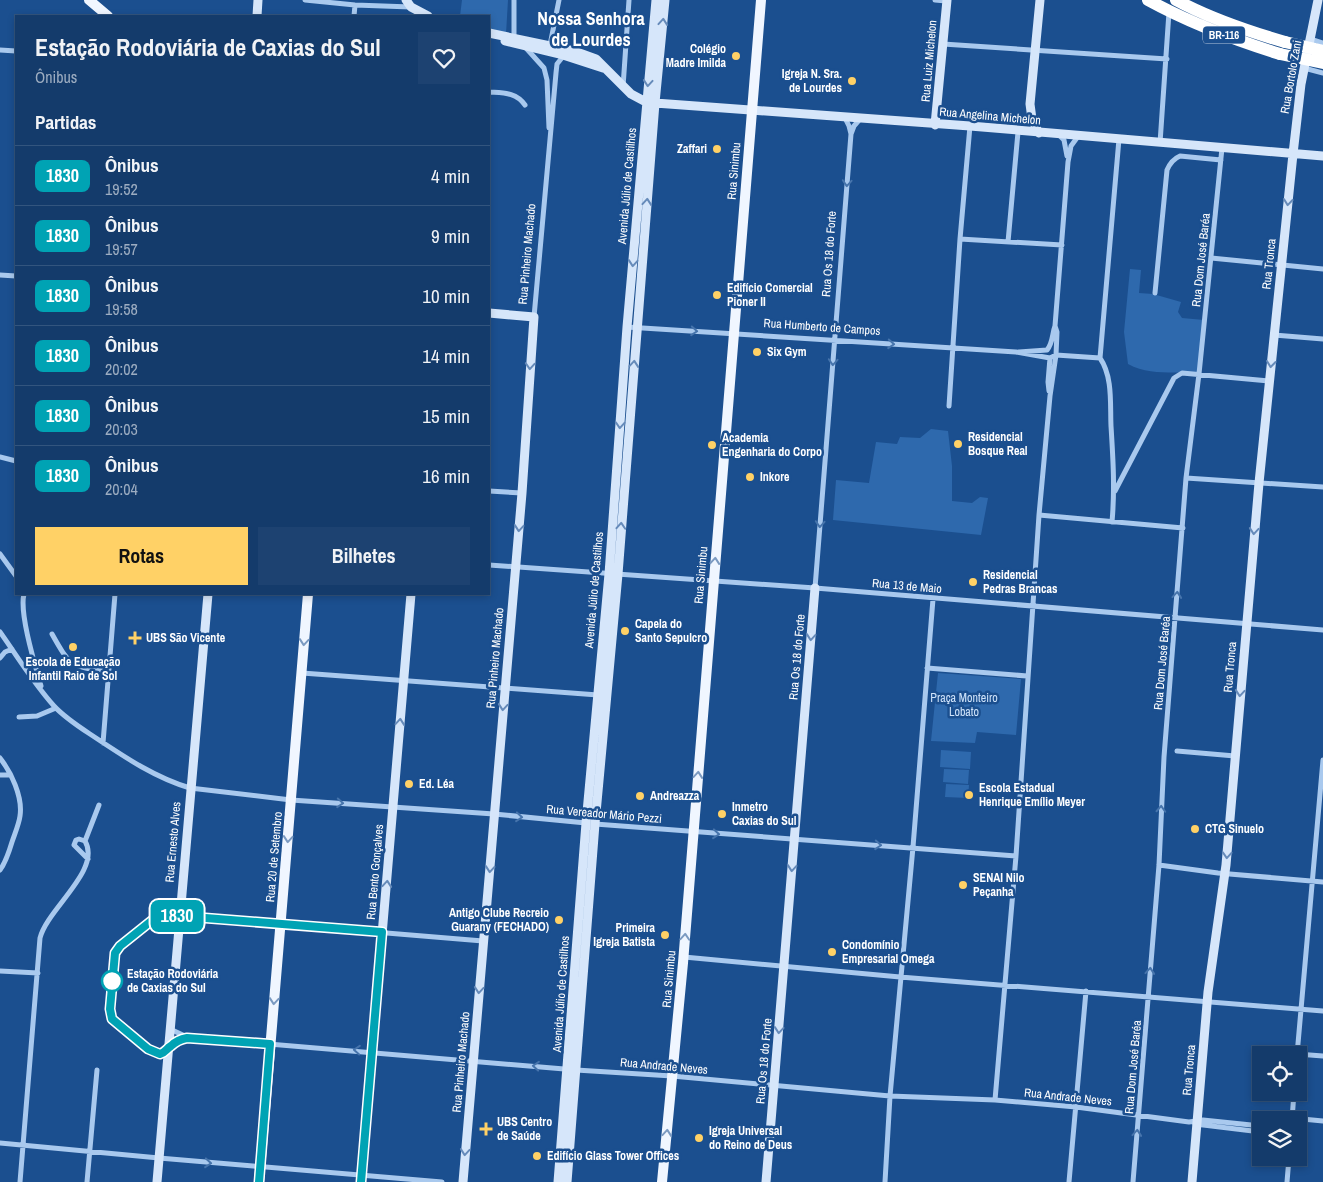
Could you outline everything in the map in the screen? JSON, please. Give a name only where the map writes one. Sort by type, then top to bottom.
[{"type":"highway","name":"BR-116","points":[[1148,0],[1239,41],[1323,52]]},
{"type":"highway","name":"BR-116","points":[[1176,0],[1214,19],[1323,63]]},
{"type":"main road","points":[[89,0],[107,15]]},
{"type":"main road","name":"Rua Sinimbu","points":[[662,1182],[683,957],[761,0]]},
{"type":"main road","name":"Rua 20 de Setembro","points":[[259,1182],[308,595]]},
{"type":"street","points":[[257,15],[258,0]]},
{"type":"street","points":[[305,0],[355,5],[408,4],[426,15]]},
{"type":"street","points":[[514,0],[514,40]]},
{"type":"street","points":[[550,45],[559,0]]},
{"type":"street","points":[[623,87],[629,0]]},
{"type":"street","name":"Avenida Júlio de Castilhos","points":[[558,1182],[564,1160],[567,1131],[651,103],[656,0]]},
{"type":"street","name":"Avenida Júlio de Castilhos","points":[[651,103],[665,0]]},
{"type":"street","points":[[935,0],[946,1]]},
{"type":"street","points":[[1039,133],[1032,118],[1030,104],[1037,51],[1040,0]]},
{"type":"street","name":"Rua Luiz Michelon","points":[[935,124],[946,1]]},
{"type":"street","name":"Rua Bortolo Zani","points":[[1293,154],[1304,68],[1319,1]]},
{"type":"street","points":[[354,15],[355,5]]},
{"type":"street","points":[[1160,143],[1169,11]]},
{"type":"street","points":[[490,35],[574,50],[596,59],[631,94],[651,103]]},
{"type":"street","points":[[1310,39],[1323,43]]},
{"type":"street","points":[[514,40],[526,48],[563,55],[606,69]]},
{"type":"street","points":[[943,44],[1167,59]]},
{"type":"street","name":"Rua Pinheiro Machado","points":[[526,48],[544,68],[547,80],[550,136]]},
{"type":"street","points":[[0,50],[15,51]]},
{"type":"street","points":[[563,55],[574,50]]},
{"type":"street","name":"Rua Pinheiro Machado","points":[[463,1182],[522,493],[534,317],[550,136],[557,64],[563,55]]},
{"type":"street","points":[[1304,68],[1323,73]]},
{"type":"street","points":[[490,92],[517,96],[524,104]]},
{"type":"street","name":"Rua Angelina Michelon","points":[[651,103],[970,126],[1018,132],[1079,135],[1323,156]]},
{"type":"street","name":"Rua Os 18 do Forte","points":[[845,118],[851,134]]},
{"type":"street","name":"Rua Os 18 do Forte","points":[[766,1182],[851,134],[854,126],[860,119]]},
{"type":"street","points":[[949,406],[960,239],[970,126]]},
{"type":"street","points":[[1008,242],[1018,132]]},
{"type":"street","points":[[1059,134],[1064,140],[1068,162]]},
{"type":"street","points":[[995,1100],[1016,856],[1039,515],[1050,396],[1056,355],[1057,332],[1055,326],[1068,162],[1071,146],[1079,135]]},
{"type":"street","points":[[1112,522],[1115,491],[1109,383],[1105,365],[1100,358],[1119,139]]},
{"type":"street","name":"Rua Dom José Baréa","points":[[1133,1182],[1159,865],[1164,757],[1186,478],[1199,374],[1222,148]]},
{"type":"street","name":"Rua Tronca","points":[[1192,1182],[1195,1122],[1208,1002],[1225,874],[1259,483],[1293,154]]},
{"type":"street","points":[[1155,294],[1167,170],[1170,163],[1174,158],[1180,156],[1221,160]]},
{"type":"street","points":[[960,239],[1062,245]]},
{"type":"street","points":[[1211,258],[1323,269]]},
{"type":"street","points":[[0,275],[15,276]]},
{"type":"street","points":[[490,313],[534,317]]},
{"type":"street","name":"Rua Humberto de Campos","points":[[1016,352],[1046,350],[1052,343],[1055,326]]},
{"type":"street","name":"Rua Humberto de Campos","points":[[632,327],[1016,352],[1050,358]]},
{"type":"street","points":[[1274,335],[1323,339]]},
{"type":"street","points":[[1050,396],[1048,382],[1050,358],[1056,355],[1100,358]]},
{"type":"street","points":[[1115,491],[1174,378],[1182,373],[1269,381]]},
{"type":"street","points":[[0,457],[15,461]]},
{"type":"street","points":[[1186,478],[1323,487]]},
{"type":"street","points":[[490,491],[522,493]]},
{"type":"street","points":[[1039,515],[1183,528]]},
{"type":"street","points":[[0,554],[15,575]]},
{"type":"street","name":"Rua 13 de Maio","points":[[490,565],[815,588],[1323,630]]},
{"type":"street","points":[[24,595],[22,602],[25,619],[41,689]]},
{"type":"street","points":[[103,743],[115,595]]},
{"type":"street","name":"Rua Ernesto Alves","points":[[157,1182],[208,595]]},
{"type":"street","name":"Rua Bento Gonçalves","points":[[362,1179],[411,595]]},
{"type":"street","points":[[885,1182],[890,1096],[913,848],[933,599]]},
{"type":"street","name":"Rua Vereador Mário Pezzi","points":[[0,632],[56,708],[72,722],[146,770],[190,788],[291,800],[494,814],[693,832],[1016,856]]},
{"type":"street","points":[[52,634],[65,657],[71,663],[84,668],[109,672]]},
{"type":"street","points":[[0,658],[5,652],[12,649]]},
{"type":"street","points":[[927,668],[1027,676]]},
{"type":"street","points":[[302,673],[602,696]]},
{"type":"street","points":[[19,716],[37,716],[56,708]]},
{"type":"street","points":[[1177,751],[1235,756]]},
{"type":"street","points":[[0,758],[10,776],[19,801],[20,818],[7,858],[0,870]]},
{"type":"street","points":[[1298,1046],[1313,882],[1320,832],[1323,760]]},
{"type":"street","points":[[0,775],[10,776]]},
{"type":"street","points":[[85,841],[99,805]]},
{"type":"street","points":[[20,1182],[42,930],[85,868],[88,859],[88,846],[85,841],[76,840],[74,845],[88,859]]},
{"type":"street","points":[[1159,865],[1225,874],[1323,882]]},
{"type":"street","points":[[180,916],[483,941]]},
{"type":"street","points":[[683,957],[900,977],[1323,1011]]},
{"type":"street","points":[[0,971],[38,973]]},
{"type":"street","points":[[1069,1182],[1086,991]]},
{"type":"street","name":"Rua Andrade Neves","points":[[170,1029],[187,1038],[672,1076],[890,1096],[995,1100],[1076,1107],[1245,1127]]},
{"type":"street","points":[[169,1047],[187,1038]]},
{"type":"street","points":[[1307,1055],[1323,1056]]},
{"type":"street","points":[[87,1182],[97,1070]]},
{"type":"street","points":[[1307,1120],[1323,1121]]},
{"type":"street","points":[[1245,1127],[1252,1127]]},
{"type":"street","points":[[1245,1127],[1252,1129]]},
{"type":"street","points":[[0,1143],[260,1167],[362,1179],[442,1182]]},
{"type":"street","name":"Avenida Júlio de Castilhos","points":[[564,1160],[567,1182]]},
{"type":"street","points":[[1287,1182],[1288,1166]]},
{"type":"green space","points":[[462,0],[508,0],[506,34],[490,31],[490,15],[460,15]]},
{"type":"green space","points":[[1130,269],[1141,270],[1139,293],[1153,294],[1181,302],[1178,312],[1182,318],[1204,320],[1198,373],[1154,372],[1128,364],[1124,332]]},
{"type":"green space","points":[[931,429],[948,431],[952,466],[952,501],[972,503],[980,497],[988,498],[981,535],[833,520],[836,480],[869,483],[876,442],[897,444],[900,437],[920,438]]},
{"type":"green space","name":"Praça Monteiro Lobato","points":[[938,673],[1021,679],[1016,735],[977,732],[975,743],[931,741]]},
{"type":"green space","points":[[941,750],[971,752],[970,769],[940,767]]},
{"type":"green space","points":[[944,769],[969,770],[968,784],[943,782]]},
{"type":"green space","points":[[946,784],[969,785],[968,798],[945,797]]},
{"type":"bus line","name":"1830","points":[[259,1182],[270,1044],[187,1038],[176,1042],[164,1053],[160,1054],[148,1049],[112,1019],[110,1009],[115,953],[120,946],[160,916],[382,932],[361,1182]]},
{"type":"place","name":"Colégio Madre Imilda","points":[[736,56]]},
{"type":"place","name":"Igreja N. Sra. de Lourdes","points":[[852,81]]},
{"type":"place","name":"Zaffari","points":[[717,149]]},
{"type":"place","name":"Edifício Comercial Pioner II","points":[[717,295]]},
{"type":"place","name":"Six Gym","points":[[757,352]]},
{"type":"place","name":"Residencial Bosque Real","points":[[958,444]]},
{"type":"place","name":"Academia Engenharia do Corpo","points":[[712,445]]},
{"type":"place","name":"Inkore","points":[[750,477]]},
{"type":"place","name":"Residencial Pedras Brancas","points":[[973,582]]},
{"type":"place","name":"Capela do Santo Sepulcro","points":[[625,631]]},
{"type":"place","name":"UBS São Vicente","points":[[135,638]]},
{"type":"place","name":"Escola de Educação Infantil Raio de Sol","points":[[73,647]]},
{"type":"place","name":"Ed. Léa","points":[[409,784]]},
{"type":"place","name":"Escola Estadual Henrique Emílio Meyer","points":[[969,795]]},
{"type":"place","name":"Andreazza","points":[[640,796]]},
{"type":"place","name":"Inmetro Caxias do Sul","points":[[722,814]]},
{"type":"place","name":"CTG Sinuelo","points":[[1195,829]]},
{"type":"place","name":"SENAI Nilo Peçanha","points":[[963,885]]},
{"type":"place","name":"Antigo Clube Recreio Guarany (FECHADO)","points":[[559,920]]},
{"type":"place","name":"Primeira Igreja Batista","points":[[665,935]]},
{"type":"place","name":"Condomínio Empresarial Omega","points":[[832,952]]},
{"type":"place","name":"Estação Rodoviária de Caxias do Sul","points":[[112,981]]},
{"type":"place","name":"UBS Centro de Saúde","points":[[486,1129]]},
{"type":"place","name":"Igreja Universal do Reino de Deus","points":[[699,1138]]},
{"type":"place","name":"Edifício Glass Tower Offices","points":[[537,1156]]},
{"type":"district","name":"Nossa Senhora de Lourdes","points":[[591,29]]}]
